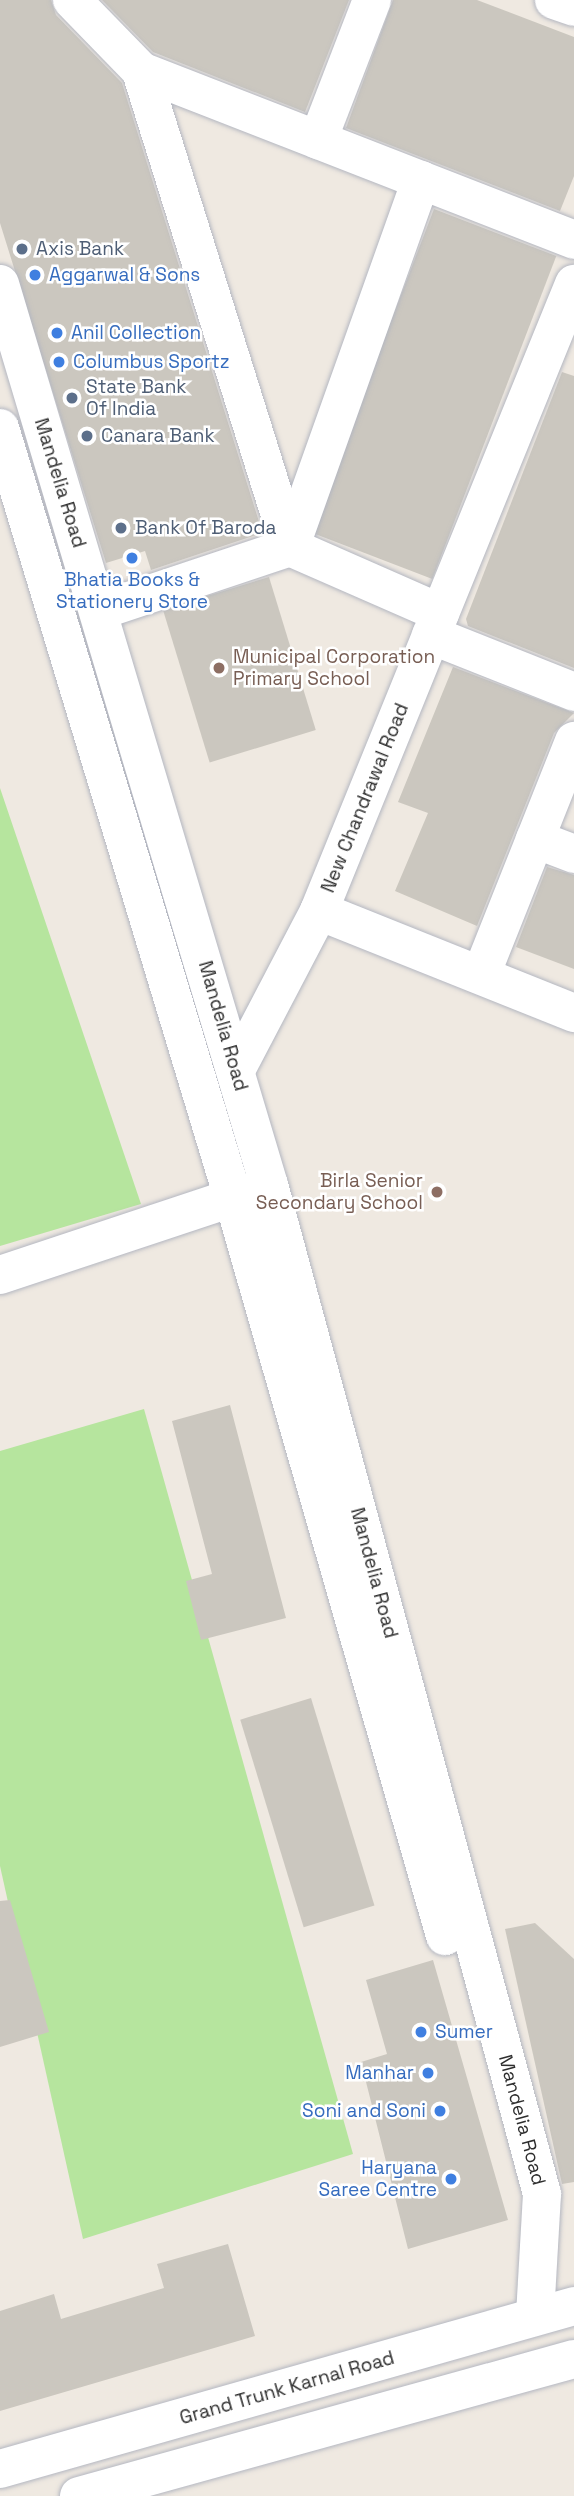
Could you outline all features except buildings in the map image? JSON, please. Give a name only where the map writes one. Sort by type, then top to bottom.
[{"type":"street","points":[[72,0],[141,71],[574,240]]},
{"type":"street","points":[[318,140],[372,0]]},
{"type":"street","points":[[554,0],[574,7]]},
{"type":"street","points":[[141,71],[290,547],[436,624],[574,692]]},
{"type":"street","points":[[290,547],[421,180]]},
{"type":"street","name":"Mandelia Road","points":[[0,284],[269,1185],[542,2194],[535,2315]]},
{"type":"street","name":"New Chandrawal Road","points":[[236,1070],[319,911],[436,624],[561,353],[574,284]]},
{"type":"street","name":"Mandelia Road","points":[[0,428],[233,1198],[521,2200],[535,2315]]},
{"type":"street","points":[[99,611],[290,547]]},
{"type":"street","points":[[481,975],[574,741]]},
{"type":"street","points":[[535,839],[574,854]]},
{"type":"street","points":[[319,911],[574,1013]]},
{"type":"street","points":[[0,1275],[269,1185]]},
{"type":"street","name":"Grand Trunk Karnal Road","points":[[0,2469],[574,2306]]},
{"type":"street","points":[[79,2496],[561,2362],[535,2315]]},
{"type":"green space","points":[[0,788],[141,1204],[0,1246]]},
{"type":"green space","points":[[144,1409],[353,2154],[83,2239],[0,1866],[0,1451]]},
{"type":"place","name":"Axis Bank","points":[[22,249]]},
{"type":"place","name":"Aggarwal & Sons","points":[[35,275]]},
{"type":"place","name":"Anil Collection","points":[[57,333]]},
{"type":"place","name":"Columbus Sportz","points":[[59,362]]},
{"type":"place","name":"State Bank Of India","points":[[72,398]]},
{"type":"place","name":"Canara Bank","points":[[87,436]]},
{"type":"place","name":"Bank Of Baroda","points":[[121,528]]},
{"type":"place","name":"Bhatia Books & Stationery Store","points":[[132,558]]},
{"type":"place","name":"Municipal Corporation Primary School","points":[[219,668]]},
{"type":"place","name":"Birla Senior Secondary School","points":[[437,1192]]},
{"type":"place","name":"Sumer","points":[[421,2032]]},
{"type":"place","name":"Manhar","points":[[428,2073]]},
{"type":"place","name":"Soni and Soni","points":[[440,2111]]},
{"type":"place","name":"Haryana Saree Centre","points":[[451,2179]]}]
